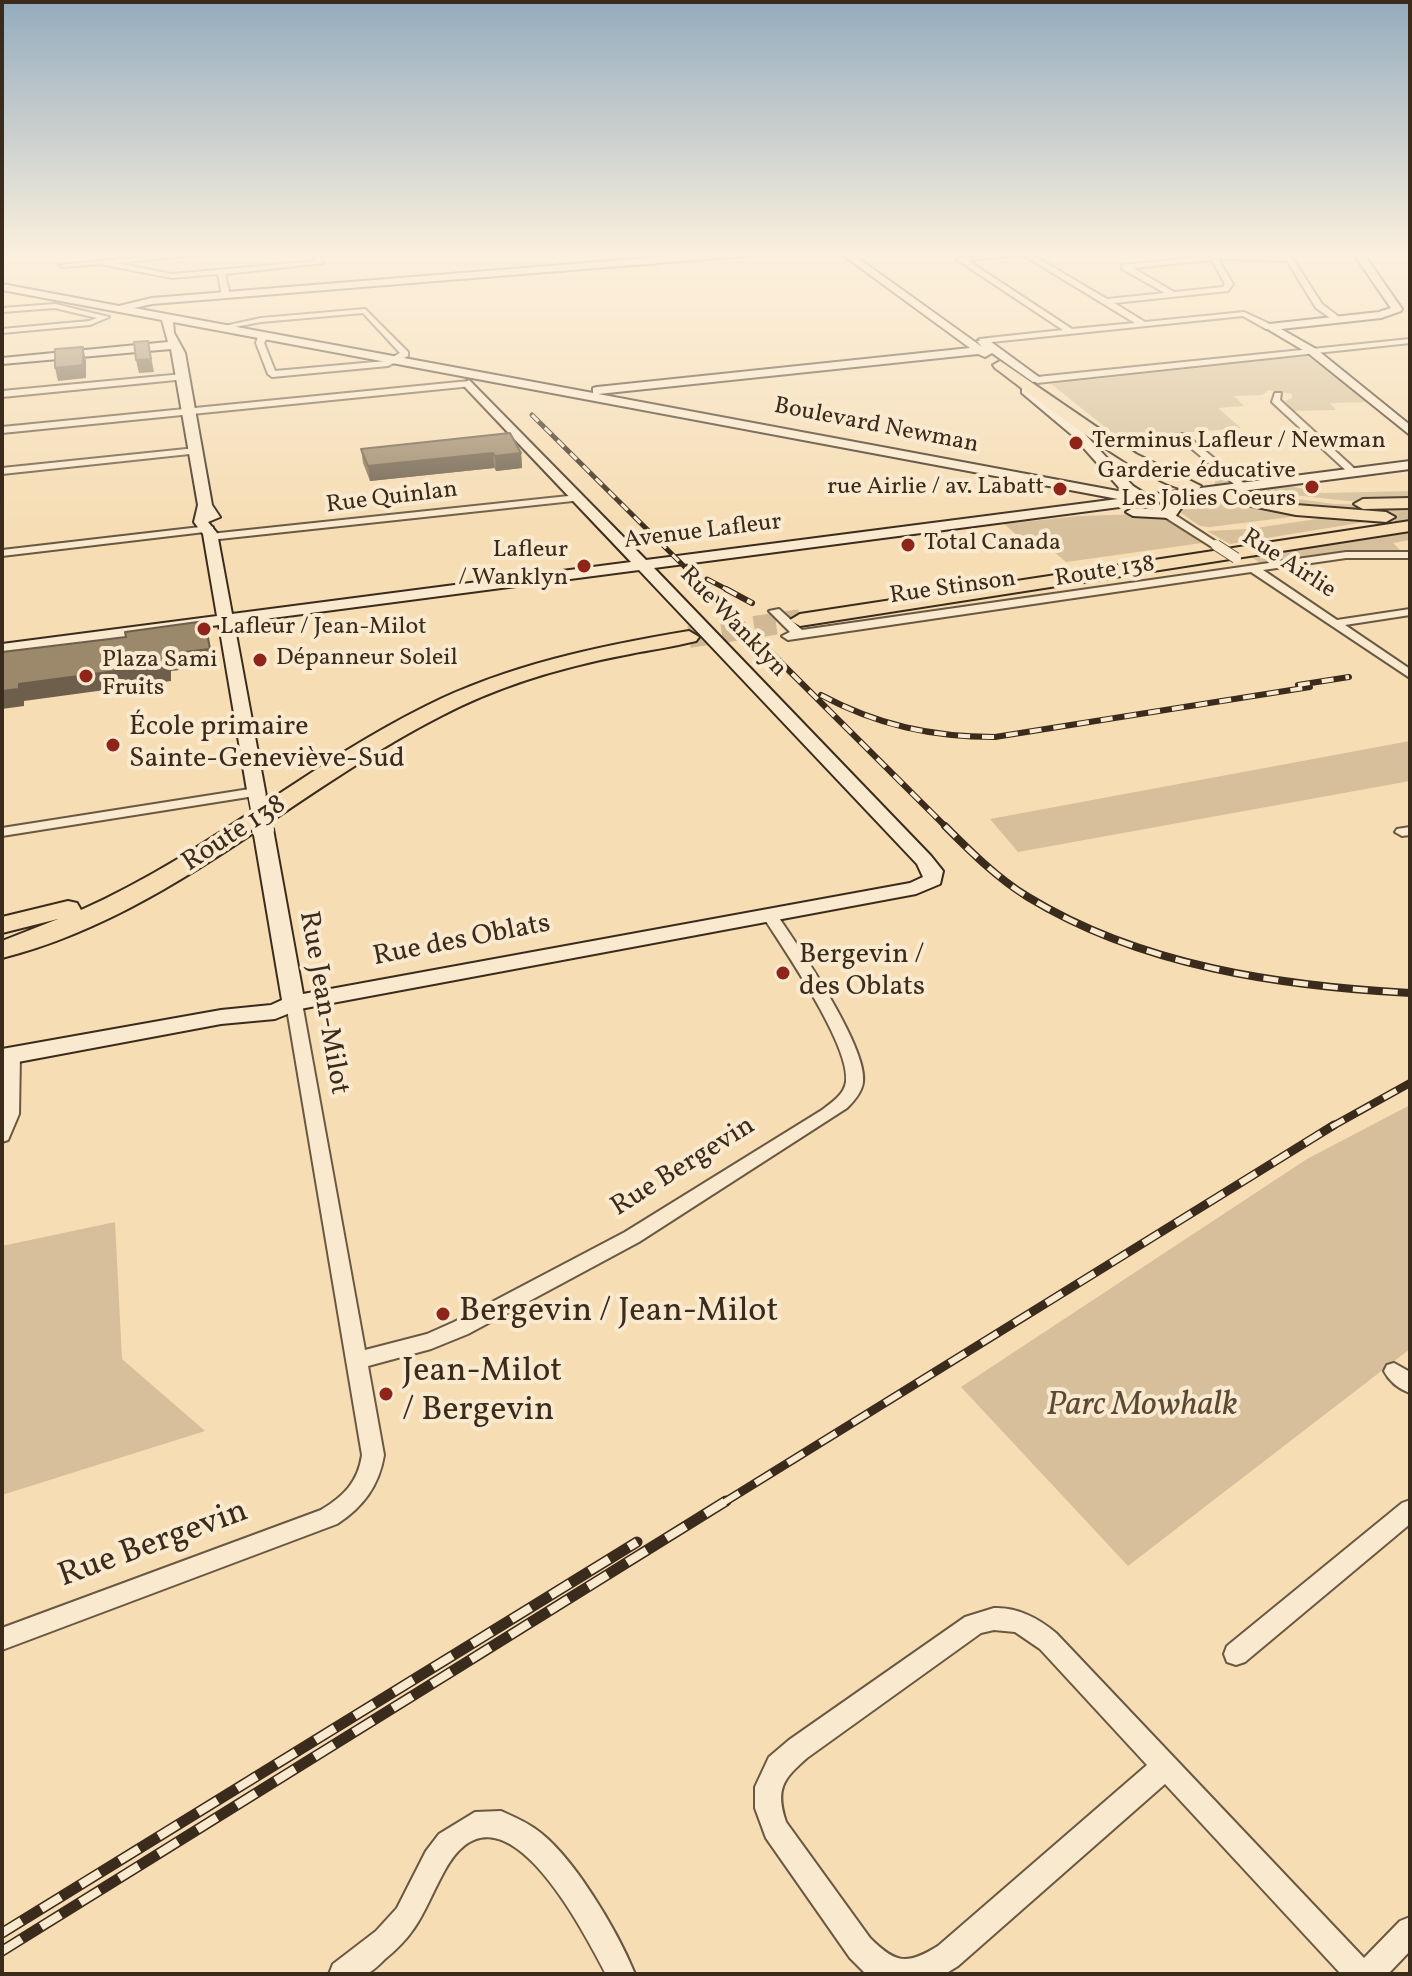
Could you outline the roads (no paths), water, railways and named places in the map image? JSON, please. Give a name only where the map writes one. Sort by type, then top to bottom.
[{"type":"highway","points":[[1000,365],[1130,458],[1187,490]]},
{"type":"highway","points":[[1037,380],[1141,456],[1215,483]]},
{"type":"highway","points":[[1243,492],[1339,503],[1410,503]]},
{"type":"highway","points":[[1243,492],[1318,513],[1405,522]]},
{"type":"highway","name":"Route 138","points":[[791,623],[1405,522]]},
{"type":"highway","name":"Route 138","points":[[2,950],[184,868],[384,738],[438,708],[552,665],[687,634]]},
{"type":"highway","points":[[2,925],[89,909]]},
{"type":"highway","points":[[2,968],[55,941],[89,909]]},
{"type":"highway","name":"Route 138","points":[[2,938],[89,909]]},
{"type":"main road","points":[[2,361],[90,345]]},
{"type":"main road","name":"Rue Jean-Milot","points":[[177,345],[205,505],[201,522],[210,533],[294,1003]]},
{"type":"main road","name":"Boulevard Newman","points":[[319,345],[1145,500]]},
{"type":"main road","points":[[1302,345],[1410,431]]},
{"type":"main road","points":[[580,394],[981,346],[994,349],[1037,380]]},
{"type":"main road","name":"Rue Airlie","points":[[981,346],[1076,432],[1128,489],[1145,500]]},
{"type":"main road","name":"Rue Wanklyn","points":[[450,370],[460,382],[469,384],[928,864],[934,874],[932,881]]},
{"type":"main road","points":[[469,384],[490,377]]},
{"type":"main road","name":"Avenue Lafleur","points":[[2,649],[1145,500],[1187,490],[1243,492],[1410,465]]},
{"type":"main road","points":[[1081,488],[1091,497],[1090,506]]},
{"type":"main road","points":[[1072,508],[1098,513],[1170,514],[1187,490]]},
{"type":"main road","name":"Rue des Oblats","points":[[7,1056],[221,1017],[275,1012],[294,1003],[916,888],[932,881]]},
{"type":"street","points":[[261,345],[271,374],[398,360],[404,351],[399,345]]},
{"type":"street","points":[[981,346],[986,345]]},
{"type":"street","points":[[1037,380],[1368,345]]},
{"type":"street","points":[[1393,345],[1403,352]]},
{"type":"street","points":[[2,394],[183,377]]},
{"type":"street","points":[[2,430],[469,384]]},
{"type":"street","points":[[1278,395],[1275,400],[1354,473]]},
{"type":"street","points":[[1182,436],[1243,492]]},
{"type":"street","points":[[2,471],[196,451]]},
{"type":"street","name":"Rue Quinlan","points":[[2,553],[578,498]]},
{"type":"street","name":"Rue Airlie","points":[[1145,500],[1338,623],[1410,674]]},
{"type":"street","name":"Rue Stinson","points":[[791,623],[1253,569],[1353,554],[1410,555]]},
{"type":"street","points":[[1338,623],[1410,612]]},
{"type":"street","points":[[2,832],[257,794]]},
{"type":"street","name":"Rue Bergevin","points":[[357,1360],[441,1337],[600,1255],[815,1122],[848,1096],[855,1080],[850,1053],[770,915]]},
{"type":"street","name":"Rue Jean-Milot","points":[[294,1003],[373,1455],[365,1486]]},
{"type":"street","points":[[2,1136],[10,1114],[7,1056]]},
{"type":"street","name":"Rue Bergevin","points":[[2,1639],[329,1517],[344,1509],[365,1486]]},
{"type":"street","points":[[1236,1654],[1410,1510]]},
{"type":"street","points":[[1165,1767],[948,1956],[927,1969],[906,1974],[878,1966],[860,1948],[775,1829],[768,1808],[768,1787],[778,1766],[798,1749],[973,1625],[985,1619],[1019,1621],[1048,1641],[1360,1974]]},
{"type":"street","points":[[343,1974],[382,1944],[407,1919],[445,1846],[466,1826],[495,1824],[523,1835],[552,1861],[576,1893],[621,1974]]},
{"type":"street","points":[[1368,1974],[1410,1931]]},
{"type":"tunnel","points":[[1215,483],[1258,493]]},
{"type":"tunnel","points":[[1395,522],[1410,519]]},
{"type":"tunnel","points":[[689,637],[800,620]]},
{"type":"railway","points":[[532,415],[709,591]]},
{"type":"railway","points":[[707,579],[730,591]]},
{"type":"railway","points":[[707,589],[947,828]]},
{"type":"railway","points":[[726,589],[752,603]]},
{"type":"railway","points":[[1298,685],[1349,677]]},
{"type":"railway","points":[[821,695],[863,714],[905,727],[949,735],[995,737],[1310,687]]},
{"type":"railway","points":[[945,826],[1017,890],[1072,921],[1117,940],[1164,956],[1262,978],[1410,993]]},
{"type":"railway","points":[[1331,1127],[1410,1083]]},
{"type":"railway","points":[[723,1503],[1334,1125]]},
{"type":"railway","points":[[2,1951],[726,1501]]},
{"type":"railway","points":[[2,1933],[637,1542]]},
{"type":"place","name":"Terminus Lafleur / Newman","points":[[1076,443]]},
{"type":"place","name":"Garderie éducative Les Jolies Coeurs","points":[[1312,487]]},
{"type":"place","name":"rue Airlie / av. Labatt","points":[[1060,489]]},
{"type":"place","name":"Total Canada","points":[[908,545]]},
{"type":"place","name":"Lafleur / Wanklyn","points":[[584,566]]},
{"type":"place","name":"Lafleur / Jean-Milot","points":[[204,629]]},
{"type":"place","name":"Dépanneur Soleil","points":[[260,660]]},
{"type":"place","name":"Plaza Sami Fruits","points":[[86,676]]},
{"type":"place","name":"École primaire Sainte-Geneviève-Sud","points":[[113,745]]},
{"type":"place","name":"Bergevin / des Oblats","points":[[783,973]]},
{"type":"place","name":"Bergevin / Jean-Milot","points":[[443,1314]]},
{"type":"place","name":"Jean-Milot / Bergevin","points":[[386,1394]]},
{"type":"park label","name":"Parc Mowhalk","points":[[1142,1408]]}]
